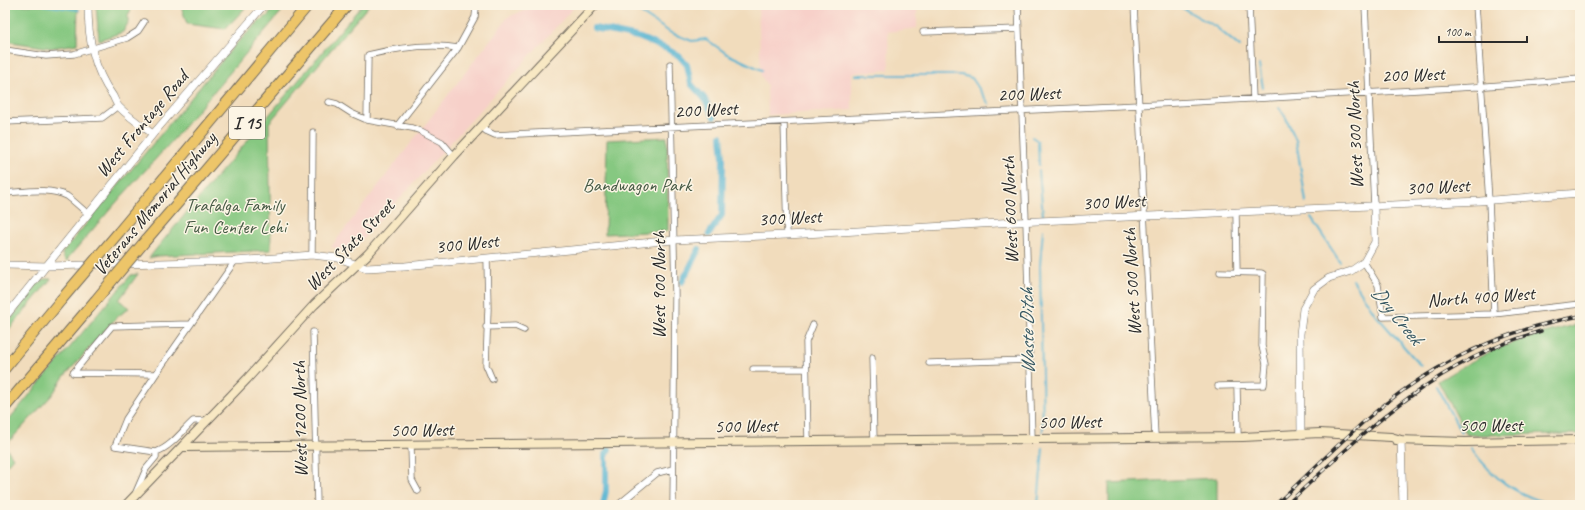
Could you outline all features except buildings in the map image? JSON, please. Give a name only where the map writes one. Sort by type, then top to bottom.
[{"type":"highway","name":"Veterans Memorial Highway","points":[[5,368],[308,5]]},
{"type":"highway","name":"Veterans Memorial Highway","points":[[5,407],[347,5]]},
{"type":"main road","name":"West State Street","points":[[126,505],[209,420],[314,305],[358,265],[454,156],[595,5]]},
{"type":"main road","name":"500 West","points":[[182,448],[1238,437],[1301,435],[1391,441],[1465,442],[1580,440]]},
{"type":"street","points":[[88,5],[88,27],[91,49],[101,77],[118,106],[153,134]]},
{"type":"street","name":"West Frontage Road","points":[[5,317],[48,266],[153,134],[264,5]]},
{"type":"street","points":[[397,126],[458,48],[475,17],[476,8],[470,5]]},
{"type":"street","name":"West 600 North","points":[[1018,5],[1032,439]]},
{"type":"street","name":"West 500 North","points":[[1134,5],[1155,437]]},
{"type":"street","points":[[1249,5],[1253,99]]},
{"type":"street","name":"West 300 North","points":[[1364,262],[1375,242],[1370,92],[1365,5]]},
{"type":"street","points":[[1476,5],[1489,201],[1494,314]]},
{"type":"street","points":[[5,50],[46,56],[74,54],[129,37],[138,31],[144,22]]},
{"type":"street","points":[[923,32],[1019,30]]},
{"type":"street","points":[[366,120],[368,55],[401,48],[442,46],[458,48]]},
{"type":"street","name":"West 900 North","points":[[670,64],[675,309],[673,505]]},
{"type":"street","name":"200 West","points":[[482,126],[486,131],[495,134],[672,127],[1481,87],[1580,79]]},
{"type":"street","points":[[329,102],[337,104],[351,114],[366,120],[421,131],[442,142],[454,156]]},
{"type":"street","points":[[5,122],[102,118],[118,106]]},
{"type":"street","points":[[784,122],[787,235]]},
{"type":"street","points":[[312,255],[313,132]]},
{"type":"street","points":[[5,193],[43,191],[60,194],[68,197],[88,214]]},
{"type":"street","name":"300 West","points":[[5,265],[48,266],[235,261],[312,255],[338,258],[366,268],[405,266],[674,240],[1026,221],[1489,201],[1580,193]]},
{"type":"street","points":[[1236,212],[1238,272]]},
{"type":"street","points":[[487,258],[488,309],[486,327],[486,364],[492,379]]},
{"type":"street","points":[[209,420],[193,420],[171,443],[156,452],[115,446],[126,419],[190,324],[235,261]]},
{"type":"street","points":[[1301,435],[1300,334],[1303,309],[1314,289],[1329,278],[1351,271],[1364,262]]},
{"type":"street","name":"North 400 West","points":[[1364,262],[1378,284],[1383,317],[1494,314],[1580,304]]},
{"type":"street","points":[[1218,386],[1264,385],[1266,364],[1262,346],[1263,274],[1261,272],[1220,272]]},
{"type":"street","points":[[156,374],[73,373],[112,326],[190,324]]},
{"type":"street","points":[[808,441],[806,342],[812,325]]},
{"type":"street","points":[[486,327],[515,326],[524,330]]},
{"type":"street","name":"West 1200 North","points":[[313,332],[317,447],[317,505]]},
{"type":"street","points":[[872,358],[874,441]]},
{"type":"street","points":[[929,364],[1029,360]]},
{"type":"street","points":[[753,369],[806,369]]},
{"type":"street","points":[[1237,386],[1238,437]]},
{"type":"street","points":[[1401,440],[1403,505]]},
{"type":"street","points":[[411,446],[412,480],[418,491]]},
{"type":"street","points":[[134,497],[146,469],[156,457],[156,452]]},
{"type":"street","points":[[618,505],[657,474],[673,469]]},
{"type":"shaded area","points":[[538,5],[576,5],[351,252],[331,247],[508,17]]},
{"type":"shaded area","points":[[758,5],[917,5],[917,28],[888,32],[889,70],[852,73],[852,110],[768,115],[767,85],[761,76]]},
{"type":"green space","points":[[5,5],[78,5],[77,44],[51,48],[5,41]]},
{"type":"green space","points":[[96,5],[139,5],[133,6],[128,15],[128,23],[123,32],[99,40]]},
{"type":"green space","points":[[170,5],[248,5],[225,29],[187,24],[181,6]]},
{"type":"green space","points":[[275,5],[287,5],[172,141],[68,258],[67,262],[62,253],[235,45],[263,18],[268,16]]},
{"type":"green space","name":"Trafalga Family Fun Center Lehi","points":[[362,5],[369,5],[269,123],[271,250],[157,256],[149,258],[161,243]]},
{"type":"green space","name":"Bandwagon Park","points":[[667,137],[668,231],[605,234],[607,140]]},
{"type":"green space","points":[[138,274],[119,300],[129,308],[116,318],[63,378],[52,395],[5,446],[5,424],[131,275]]},
{"type":"green space","points":[[44,279],[51,279],[5,334],[5,327],[38,283],[40,284]]},
{"type":"green space","points":[[1580,324],[1580,434],[1467,435],[1438,381],[1494,350],[1537,335]]},
{"type":"green space","points":[[5,446],[13,458],[5,467]]},
{"type":"green space","points":[[1217,478],[1217,505],[1109,505],[1109,483]]},
{"type":"waterway","name":"Dry Creek","points":[[44,5],[79,10]]},
{"type":"waterway","name":"Dry Creek","points":[[507,5],[531,5]]},
{"type":"waterway","name":"Waste Ditch","points":[[625,5],[632,7],[671,33],[692,41],[706,39],[727,54],[762,70]]},
{"type":"waterway","name":"Dry Creek","points":[[1177,5],[1216,27],[1240,47]]},
{"type":"waterway","points":[[594,28],[638,37],[667,49],[679,56],[687,65],[691,84],[704,98],[714,117]]},
{"type":"waterway","name":"Dry Creek","points":[[1259,65],[1263,88]]},
{"type":"waterway","name":"Waste Ditch","points":[[855,75],[961,75],[972,78],[989,104]]},
{"type":"waterway","name":"Dry Creek","points":[[1279,107],[1296,140],[1306,202]]},
{"type":"waterway","points":[[709,234],[722,215],[723,158],[721,136]]},
{"type":"waterway","name":"Waste Ditch","points":[[1032,137],[1038,141],[1039,165]]},
{"type":"waterway","name":"Waste Ditch","points":[[1039,171],[1043,215]]},
{"type":"waterway","name":"Dry Creek","points":[[1311,218],[1340,262]]},
{"type":"waterway","name":"Waste Ditch","points":[[1043,230],[1040,265],[1043,431]]},
{"type":"waterway","points":[[682,282],[699,249]]},
{"type":"waterway","name":"Dry Creek","points":[[1353,280],[1375,314],[1421,366]]},
{"type":"waterway","name":"Dry Creek","points":[[1436,386],[1461,432]]},
{"type":"waterway","name":"Waste Ditch","points":[[1038,505],[1043,448]]},
{"type":"waterway","name":"Dry Creek","points":[[1471,448],[1488,469],[1506,484],[1527,496],[1552,505]]},
{"type":"waterway","points":[[603,505],[606,491],[606,454],[609,449]]},
{"type":"railway","points":[[1275,505],[1385,404],[1430,373],[1477,348],[1502,338],[1528,329],[1580,316]]},
{"type":"railway","points":[[1286,505],[1373,426],[1434,380],[1467,361],[1502,344],[1541,331]]}]
